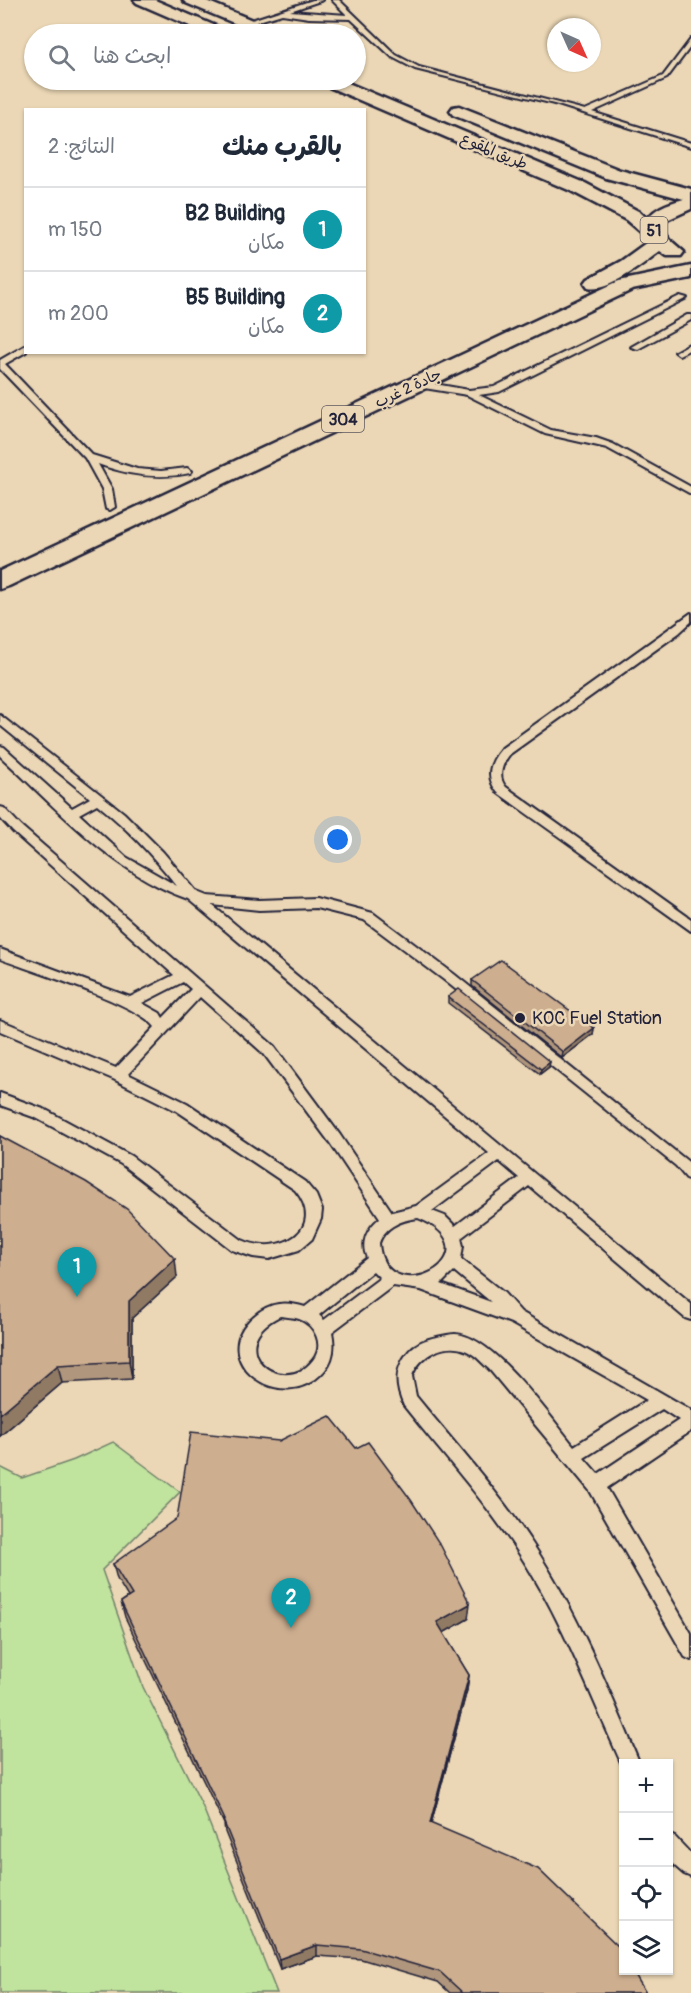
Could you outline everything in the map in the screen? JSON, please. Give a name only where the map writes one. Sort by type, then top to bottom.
[{"type":"main road","points":[[142,0],[199,24]]},
{"type":"main road","points":[[190,0],[245,23]]},
{"type":"main road","name":"طريق المقوع","points":[[351,90],[578,187],[633,216],[657,238]]},
{"type":"main road","name":"طريق المقوع","points":[[441,104],[613,174],[691,195]]},
{"type":"main road","name":"51","points":[[691,203],[661,214],[654,223],[657,238],[675,253],[691,259]]},
{"type":"main road","name":"جادة 2 غرب","points":[[0,558],[606,278],[657,238]]},
{"type":"main road","name":"جادة 2 غرب","points":[[0,581],[626,285],[691,272]]},
{"type":"lane","points":[[245,23],[320,0]]},
{"type":"lane","points":[[335,0],[361,24]]},
{"type":"lane","points":[[281,12],[309,16],[353,16]]},
{"type":"lane","points":[[366,29],[394,56],[417,68],[586,112],[691,145]]},
{"type":"lane","points":[[586,112],[665,77],[691,40]]},
{"type":"lane","points":[[418,384],[469,393],[488,392],[503,387],[683,298]]},
{"type":"lane","points":[[665,307],[690,318]]},
{"type":"lane","points":[[635,347],[690,318]]},
{"type":"lane","points":[[679,352],[691,346]]},
{"type":"lane","points":[[24,349],[0,364],[89,457],[107,489],[110,507]]},
{"type":"lane","points":[[469,393],[542,430],[610,446],[691,491]]},
{"type":"lane","points":[[89,457],[122,471],[137,474],[170,474],[187,471]]},
{"type":"lane","points":[[691,616],[675,631],[506,751],[495,763],[496,783],[502,790],[691,926]]},
{"type":"lane","points":[[0,719],[99,798],[140,835],[195,898],[691,1313]]},
{"type":"lane","points":[[0,750],[122,860],[168,887],[195,898],[259,905],[315,903],[368,916],[449,977],[681,1162],[691,1174]]},
{"type":"lane","points":[[72,813],[99,798]]},
{"type":"lane","points":[[0,811],[17,829],[270,1050],[335,1139],[389,1219]]},
{"type":"lane","points":[[0,954],[131,1003],[155,1017],[163,1028]]},
{"type":"lane","points":[[131,1003],[185,975]]},
{"type":"lane","points":[[118,1075],[200,988]]},
{"type":"lane","points":[[0,1025],[118,1075],[182,1107],[300,1186],[310,1198],[314,1211],[312,1226],[303,1239],[288,1249],[271,1254],[253,1252],[237,1245],[126,1160],[41,1114],[0,1099]]},
{"type":"lane","points":[[419,1212],[500,1153]]},
{"type":"lane","points":[[454,1235],[529,1178]]},
{"type":"lane","points":[[419,1212],[440,1220],[454,1235],[456,1253],[454,1262],[436,1280],[423,1284],[406,1284],[391,1278],[375,1261],[371,1250],[373,1238],[379,1227],[389,1219],[403,1213],[419,1212]]},
{"type":"lane","points":[[308,1314],[375,1261]]},
{"type":"lane","points":[[454,1262],[498,1298],[517,1318]]},
{"type":"lane","points":[[324,1329],[391,1278]]},
{"type":"lane","points":[[423,1284],[517,1318],[662,1400],[691,1420],[596,1485]]},
{"type":"lane","points":[[279,1309],[294,1309],[308,1314],[318,1320],[328,1342],[326,1356],[318,1369],[306,1378],[287,1382],[269,1379],[257,1372],[248,1361],[245,1348],[247,1335],[254,1323],[279,1309]]},
{"type":"lane","points":[[629,1759],[559,1608],[526,1550],[507,1522],[410,1401],[405,1389],[404,1376],[409,1363],[417,1353],[428,1346],[456,1341],[470,1345],[495,1364],[596,1485],[691,1651]]},
{"type":"lane","points":[[572,1455],[662,1400]]},
{"type":"lane","points":[[673,1850],[691,1867]]},
{"type":"green space","points":[[113,1442],[180,1492],[102,1570],[143,1687],[202,1805],[277,1993],[0,1993],[0,1467],[22,1478],[74,1460]]},
{"type":"building","points":[[501,960],[594,1028],[563,1052],[472,980]]},
{"type":"building","points":[[459,989],[550,1062],[541,1069],[448,997]]},
{"type":"building","points":[[0,1136],[86,1182],[127,1209],[175,1259],[129,1301],[129,1361],[58,1365],[0,1414]]},
{"type":"building","points":[[330,1416],[356,1448],[368,1442],[411,1500],[441,1546],[470,1604],[437,1622],[469,1675],[430,1823],[538,1869],[619,1947],[619,1975],[635,1975],[646,1993],[463,1993],[440,1972],[361,1949],[317,1945],[279,1959],[223,1820],[225,1820],[121,1602],[132,1595],[113,1564],[177,1518],[191,1432],[279,1441]]},
{"type":"place","name":"KOC Fuel Station","points":[[520,1018]]},
{"type":"place","name":"B2 Building","points":[[77,1297]]},
{"type":"place","name":"B5 Building","points":[[291,1628]]}]
